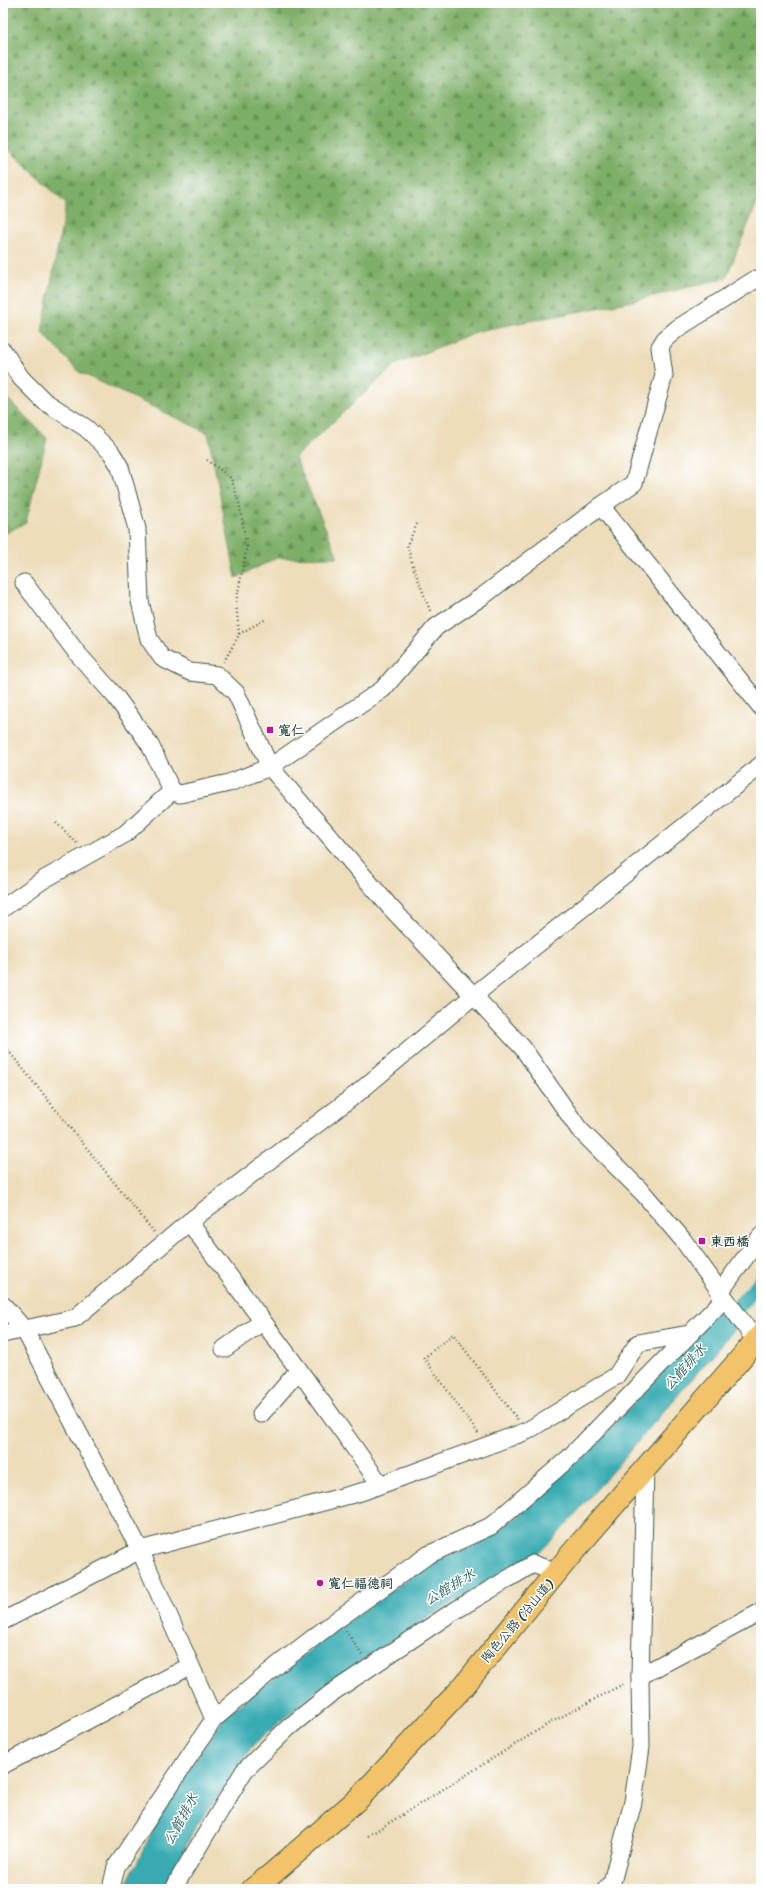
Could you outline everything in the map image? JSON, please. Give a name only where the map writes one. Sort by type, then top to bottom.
[{"type":"main road","name":"陶色公路 (沿山道)","points":[[253,1889],[358,1798],[462,1688],[756,1336]]},
{"type":"street","points":[[24,583],[77,653],[116,696],[150,745],[172,791],[180,794],[229,783],[270,767],[383,690],[436,627],[483,596],[634,483],[664,375],[660,347],[665,339],[678,328],[756,279],[761,280]]},
{"type":"street","points":[[3,351],[21,378],[44,401],[86,428],[111,452],[120,467],[137,529],[140,601],[148,639],[162,658],[190,672],[217,675],[236,693],[270,767],[390,906],[522,1047],[579,1129],[644,1194],[684,1240],[720,1292],[756,1336]]},
{"type":"street","points":[[602,506],[761,708]]},
{"type":"street","points":[[3,1334],[74,1318],[189,1222],[359,1092],[473,996],[761,765]]},
{"type":"street","points":[[3,908],[43,880],[125,834],[172,791]]},
{"type":"street","points":[[189,1222],[299,1370],[380,1484]]},
{"type":"street","points":[[111,1889],[116,1867],[214,1719],[279,1664],[338,1619],[428,1555],[491,1526],[569,1458],[721,1302],[720,1292],[761,1236]]},
{"type":"street","points":[[3,1305],[24,1330],[140,1550],[214,1719]]},
{"type":"street","points":[[224,1349],[262,1322]]},
{"type":"street","points":[[3,1621],[140,1550],[361,1492],[487,1444],[527,1431],[616,1376],[638,1343],[689,1334]]},
{"type":"street","points":[[261,1414],[299,1370]]},
{"type":"street","points":[[606,1889],[612,1882],[633,1802],[641,1747],[640,1676],[645,1469]]},
{"type":"street","points":[[174,1889],[244,1771],[289,1727],[330,1694],[370,1667],[451,1613],[533,1564],[557,1573]]},
{"type":"street","points":[[640,1676],[761,1612]]},
{"type":"street","points":[[3,1765],[190,1666]]},
{"type":"path","points":[[207,460],[231,478],[239,503],[247,547],[236,602],[239,635]]},
{"type":"path","points":[[417,524],[407,545],[414,569],[436,627]]},
{"type":"path","points":[[217,675],[239,635],[266,619]]},
{"type":"path","points":[[56,823],[89,854]]},
{"type":"path","points":[[3,1044],[163,1244]]},
{"type":"path","points":[[487,1444],[424,1358],[453,1334],[527,1431]]},
{"type":"path","points":[[338,1619],[370,1667]]},
{"type":"path","points":[[368,1836],[548,1724],[640,1676]]},
{"type":"green space","points":[[3,3],[759,3],[761,4],[761,193],[726,278],[628,302],[478,331],[395,365],[295,457],[338,557],[276,558],[236,578],[208,433],[79,372],[42,332],[66,204],[3,144]]},
{"type":"green space","points":[[3,394],[47,438],[26,522],[3,535]]},
{"type":"water","points":[[720,1308],[735,1329],[558,1534],[538,1554],[453,1602],[326,1683],[253,1745],[193,1831],[164,1889],[124,1889],[158,1820],[203,1748],[227,1714],[333,1632],[432,1562],[482,1543],[527,1509],[541,1491],[599,1441]]},
{"type":"waterway","name":"公館排水","points":[[714,1334],[761,1281]]},
{"type":"place","name":"寬仁","points":[[270,730]]},
{"type":"place","name":"東西橋","points":[[702,1241]]},
{"type":"place","name":"寬仁福德祠","points":[[320,1583]]}]
